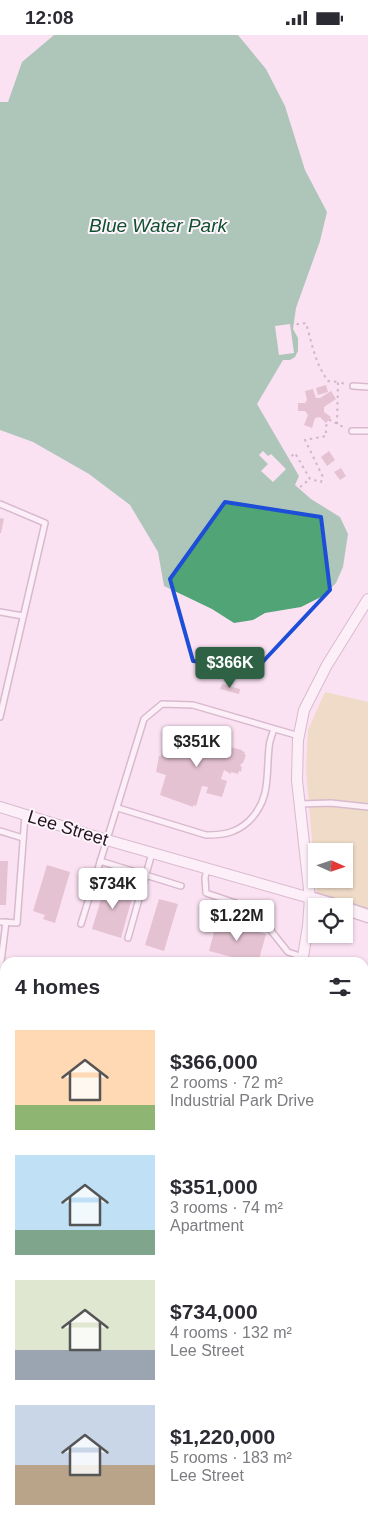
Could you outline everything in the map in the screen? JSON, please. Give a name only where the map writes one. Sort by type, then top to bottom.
[{"type":"street","points":[[310,898],[296,761],[302,719],[309,698],[327,665],[368,599]]},
{"type":"street","name":"Lee Street","points":[[0,807],[107,840],[310,898]]},
{"type":"street","points":[[353,912],[368,916]]},
{"type":"street","points":[[303,957],[308,926]]},
{"type":"lane","points":[[353,386],[368,387]]},
{"type":"lane","points":[[352,431],[368,431]]},
{"type":"lane","points":[[0,504],[45,523],[0,717]]},
{"type":"lane","points":[[0,612],[23,616]]},
{"type":"lane","points":[[81,925],[144,719],[162,704],[193,705],[299,735]]},
{"type":"lane","points":[[118,808],[206,835],[218,835],[239,830],[255,815],[264,799],[267,784],[269,746],[274,729]]},
{"type":"lane","points":[[299,805],[331,803],[368,807]]},
{"type":"lane","points":[[1,957],[3,922],[17,923],[25,815]]},
{"type":"lane","points":[[0,831],[23,839]]},
{"type":"lane","points":[[128,939],[152,853]]},
{"type":"lane","points":[[100,861],[181,886]]},
{"type":"lane","points":[[207,869],[206,893],[262,912],[272,931],[288,952],[297,957]]},
{"type":"path","points":[[290,325],[306,323],[313,353],[320,370],[328,381],[353,386]]},
{"type":"path","points":[[337,424],[338,382]]},
{"type":"path","points":[[282,465],[295,453],[310,479],[321,482],[323,477],[305,440],[326,436],[326,425],[330,420],[352,431]]},
{"type":"path","points":[[300,487],[310,479]]},
{"type":"highlighted area","points":[[225,502],[321,517],[330,590],[256,669],[193,661],[170,579]]},
{"type":"shaded area","points":[[325,692],[368,702],[368,909],[353,905],[353,898],[331,898],[317,894],[316,888],[353,888],[353,843],[312,843],[306,771],[308,730]]},
{"type":"water","name":"Blue Water Park","points":[[54,35],[238,35],[266,69],[285,106],[305,170],[327,212],[320,241],[296,308],[293,329],[298,338],[298,351],[295,357],[290,360],[283,360],[257,404],[299,476],[295,485],[311,499],[340,517],[348,534],[343,567],[336,583],[323,596],[301,607],[265,613],[253,620],[234,623],[212,609],[164,586],[158,552],[130,505],[89,474],[33,442],[0,430],[0,102],[8,102],[22,62]]},
{"type":"pier","points":[[290,324],[294,353],[279,355],[275,326]]},
{"type":"pier","points":[[263,451],[268,456],[271,454],[286,469],[273,482],[261,471],[268,464],[259,455]]},
{"type":"building","points":[[326,385],[328,392],[318,395],[316,388]]},
{"type":"building","points":[[313,389],[316,398],[320,398],[331,391],[336,399],[324,407],[324,412],[331,417],[326,423],[320,417],[315,418],[312,428],[304,425],[308,415],[305,411],[298,411],[298,403],[305,403],[307,400],[305,391]]},
{"type":"building","points":[[329,451],[335,460],[327,466],[321,457]]},
{"type":"building","points":[[341,468],[346,476],[340,480],[334,472]]},
{"type":"building","points":[[0,518],[4,519],[1,533],[0,533]]},
{"type":"building","points":[[222,684],[240,689],[239,694],[220,689]]},
{"type":"building","points":[[181,731],[209,742],[210,740],[214,741],[214,743],[245,752],[244,754],[246,755],[240,766],[242,767],[241,772],[239,771],[238,774],[231,772],[231,774],[224,770],[221,779],[227,781],[222,797],[206,793],[208,787],[202,786],[196,806],[193,805],[193,807],[160,795],[166,775],[156,772],[159,756],[161,756],[162,750],[171,753],[178,732],[180,733]]},
{"type":"building","points":[[0,861],[8,861],[6,905],[0,905]]},
{"type":"building","points":[[47,865],[70,872],[55,923],[43,919],[45,915],[33,911]]},
{"type":"building","points":[[106,883],[134,891],[121,938],[92,929]]},
{"type":"building","points":[[159,899],[178,904],[164,951],[145,945]]},
{"type":"building","points":[[217,921],[232,925],[233,922],[242,925],[242,927],[266,934],[260,957],[232,957],[209,951]]}]
